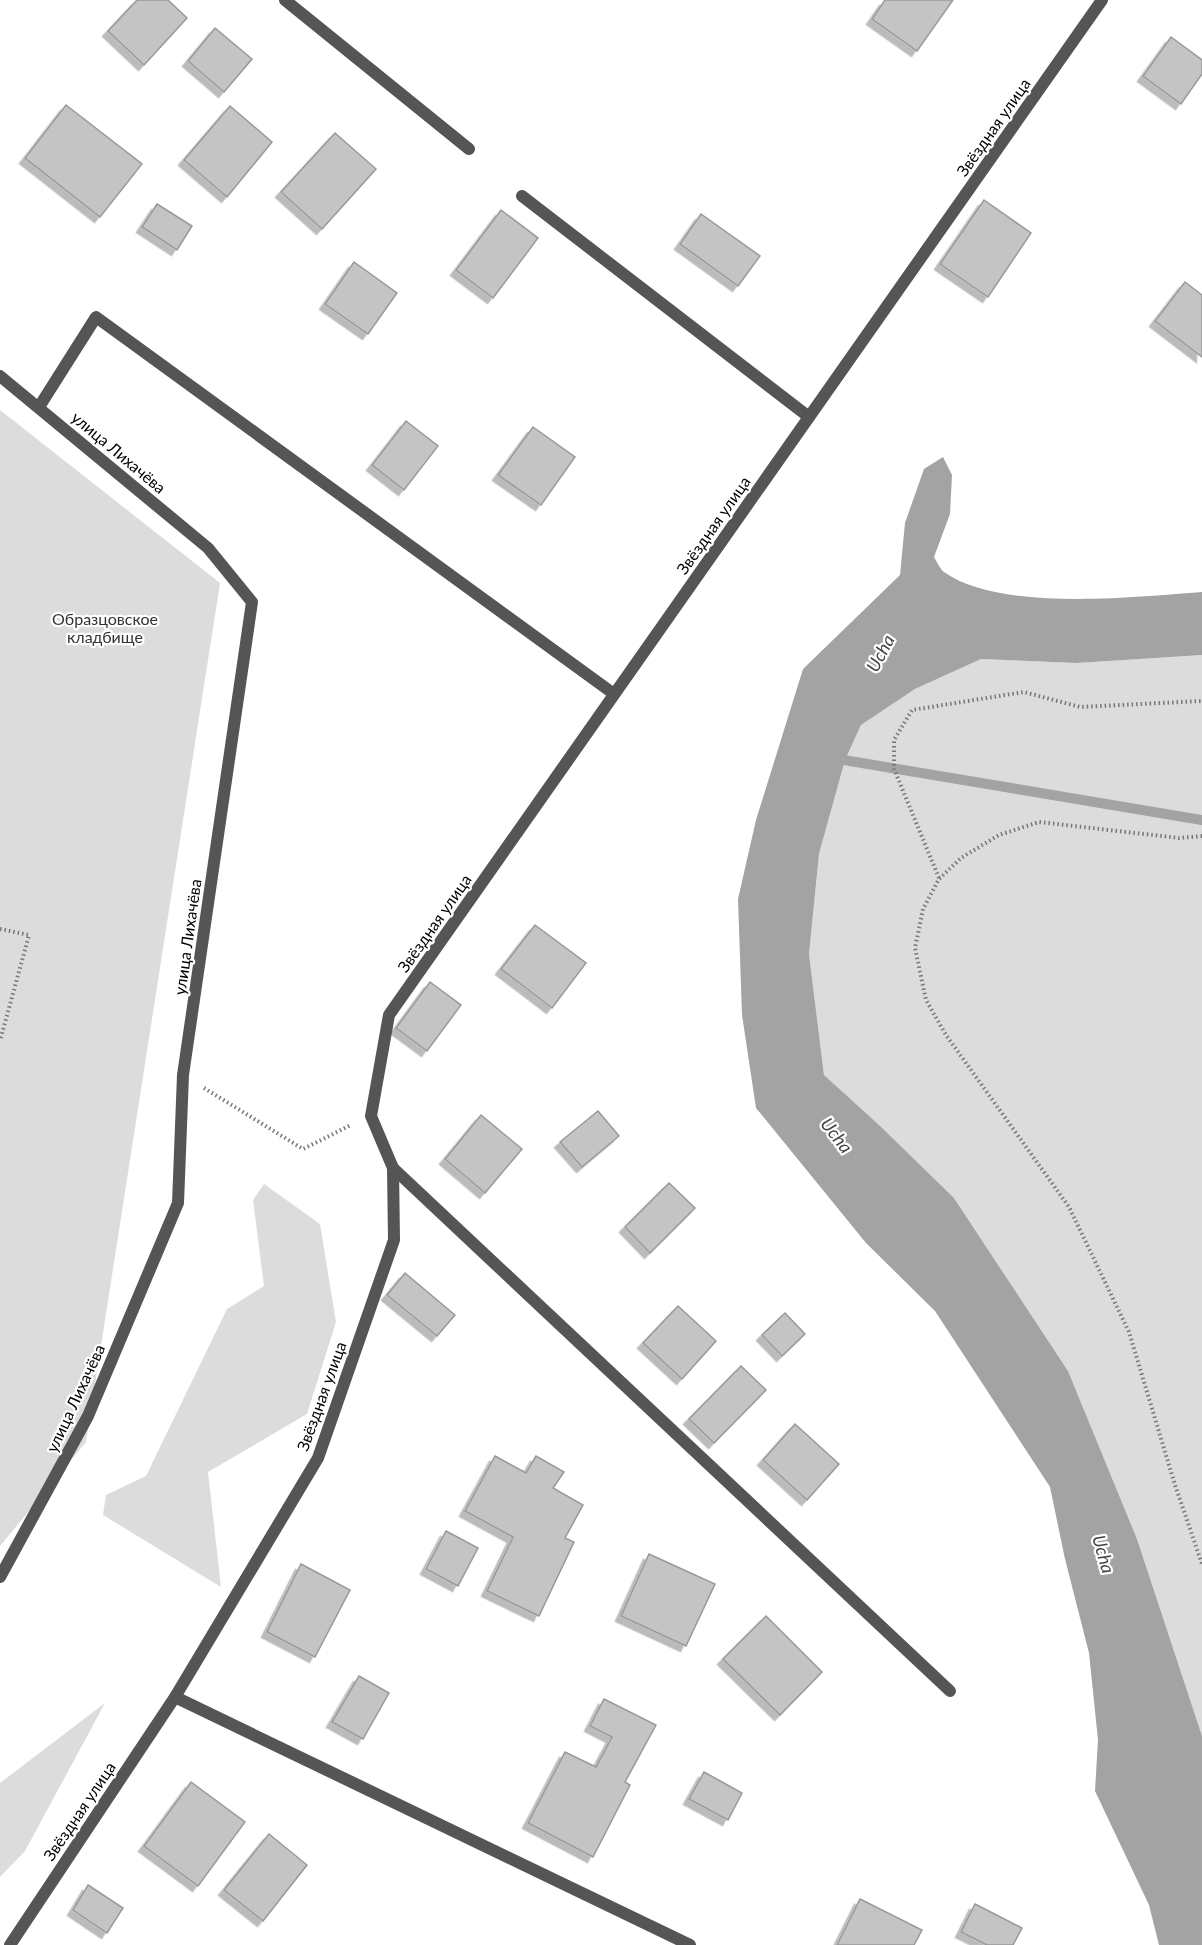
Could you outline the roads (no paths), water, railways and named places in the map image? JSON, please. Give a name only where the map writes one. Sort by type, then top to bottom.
[{"type":"street","points":[[285,0],[469,149]]},
{"type":"street","name":"Звёздная улица","points":[[10,1945],[175,1696],[318,1458],[394,1240],[393,1168],[371,1116],[389,1015],[1102,0]]},
{"type":"street","points":[[522,196],[809,417]]},
{"type":"street","points":[[39,407],[96,317],[614,694]]},
{"type":"street","name":"улица Лихачёва","points":[[0,376],[208,548],[252,602],[183,1075],[178,1203],[88,1416],[0,1577]]},
{"type":"street","points":[[393,1168],[950,1691]]},
{"type":"street","points":[[175,1696],[690,1945]]},
{"type":"water","name":"Ucha","points":[[943,457],[952,475],[950,514],[934,557],[944,572],[968,585],[999,593],[1069,599],[1202,592],[1202,655],[1077,663],[981,659],[915,689],[861,725],[845,760],[819,854],[809,954],[824,1075],[954,1198],[1068,1371],[1137,1539],[1202,1736],[1202,1945],[1159,1945],[1149,1905],[1095,1791],[1098,1740],[1089,1653],[1065,1559],[1050,1487],[935,1311],[866,1243],[756,1108],[742,1015],[738,899],[756,820],[803,669],[900,575],[905,523],[924,469]]},
{"type":"waterway","points":[[832,758],[1202,820]]},
{"type":"park label","name":"Образцовское кладбище","points":[[105,627]]}]
